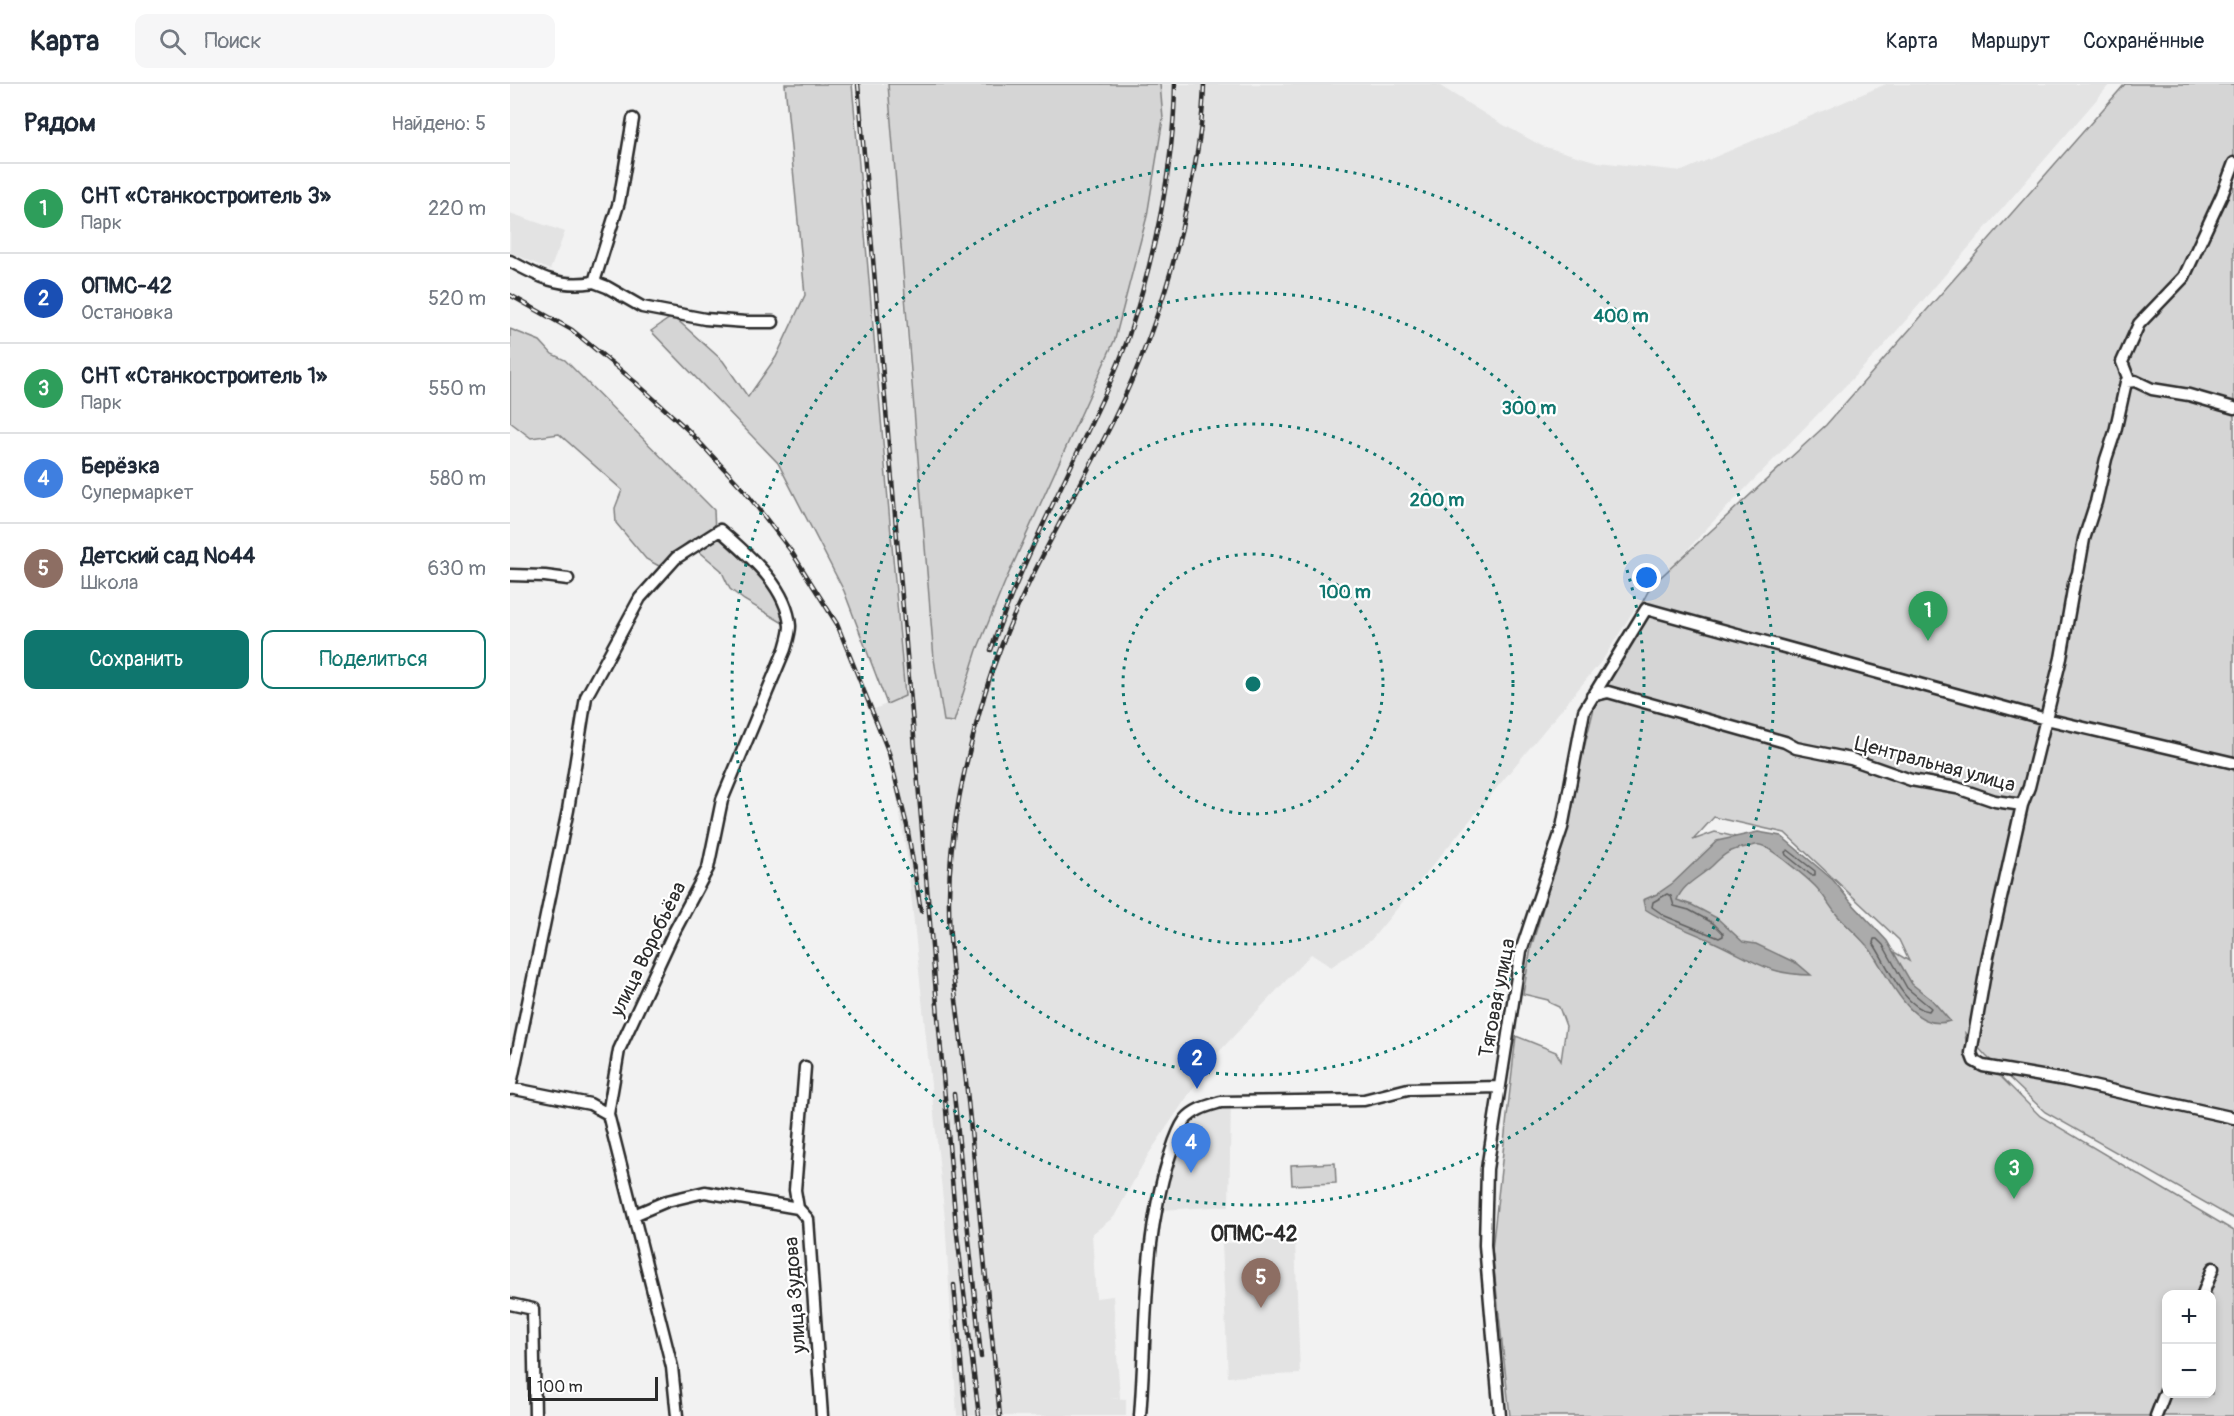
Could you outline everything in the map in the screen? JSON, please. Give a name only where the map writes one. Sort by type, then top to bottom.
[{"type":"street","points":[[594,282],[619,202],[633,119]]},
{"type":"street","name":"Центральная улица","points":[[1592,696],[1608,692],[1785,742],[1796,748],[1851,759],[1911,780],[1957,788],[1995,801],[2022,805],[2029,787],[2061,658],[2084,539],[2128,381],[2122,362],[2139,324],[2184,277],[2222,195],[2234,163]]},
{"type":"street","points":[[510,261],[557,283],[577,285],[594,282],[607,286],[642,307],[705,319],[773,322]]},
{"type":"street","points":[[2128,381],[2152,389],[2189,395],[2234,408]]},
{"type":"street","name":"улица Воробьёва","points":[[510,1089],[568,810],[585,697],[640,598],[676,558],[720,530],[753,559],[782,598],[790,628],[785,649],[722,800],[708,868],[673,934],[619,1050],[608,1114],[672,1367],[677,1416]]},
{"type":"street","points":[[510,575],[568,579]]},
{"type":"street","name":"Тяговая улица","points":[[1500,1416],[1485,1245],[1487,1169],[1521,951],[1562,828],[1584,711],[1646,609],[2046,719]]},
{"type":"street","points":[[2046,719],[2234,763]]},
{"type":"street","points":[[2022,805],[1988,956],[1971,1053],[1974,1061],[1983,1066],[2065,1080],[2234,1118]]},
{"type":"street","name":"улица Зудова","points":[[805,1067],[795,1190],[798,1208],[808,1219],[822,1416]]},
{"type":"street","points":[[1140,1416],[1147,1272],[1155,1212],[1173,1144],[1185,1120],[1205,1106],[1221,1102],[1364,1100],[1408,1089],[1498,1087]]},
{"type":"street","points":[[510,1089],[590,1104],[608,1114]]},
{"type":"street","points":[[634,1215],[667,1201],[705,1192],[798,1208]]},
{"type":"street","points":[[2205,1290],[2213,1268]]},
{"type":"street","points":[[510,1304],[533,1308],[535,1416]]},
{"type":"street","points":[[2156,1416],[2163,1398]]},
{"type":"shaded area","points":[[785,84],[852,84],[905,696],[887,704],[844,591],[778,463],[651,331],[673,316],[723,361],[748,397],[776,357],[805,295]]},
{"type":"shaded area","points":[[857,84],[888,84],[907,343],[938,683],[954,722],[977,650],[1005,582],[1115,339],[1147,216],[1163,119],[1160,84],[1437,84],[1542,146],[1598,162],[1682,171],[1886,84],[2110,84],[1881,349],[1707,528],[1634,610],[1604,658],[1371,940],[1331,967],[1311,954],[1214,1057],[1148,1155],[1114,1217],[1092,1234],[1096,1298],[1113,1296],[1120,1398],[1110,1398],[1126,1399],[1126,1416],[957,1416],[945,1219],[907,856],[892,767],[870,711],[905,696],[891,473]]},
{"type":"shaded area","points":[[888,84],[1160,84],[1163,119],[1147,216],[1115,339],[1005,582],[977,650],[954,722],[944,721],[934,659]]},
{"type":"shaded area","points":[[2125,84],[2234,84],[2234,1219],[2045,1112],[1965,1033],[1966,1042],[2040,1116],[2234,1231],[2234,1416],[1510,1416],[1492,1250],[1516,1036],[1556,1052],[1561,1061],[1566,1026],[1559,1007],[1548,1000],[1523,994],[1531,948],[1551,881],[1595,704],[1592,696],[1651,586],[1826,425]],"holes":[[[1714,817],[1785,833],[1899,940],[1909,961],[1874,940],[1791,861],[1769,845],[1715,832],[1693,840]]]},
{"type":"shaded area","points":[[510,213],[565,232],[550,270],[510,252]]},
{"type":"shaded area","points":[[510,329],[540,341],[552,354],[565,360],[714,510],[715,533],[742,546],[786,612],[783,623],[730,589],[721,570],[688,542],[659,566],[646,559],[616,523],[615,508],[622,490],[559,434],[531,438],[510,422]]},
{"type":"shaded area","points":[[1231,1105],[1229,1206],[1161,1210],[1171,1163],[1183,1129],[1197,1115]]},
{"type":"shaded area","points":[[1335,1163],[1336,1183],[1292,1185],[1291,1165]]},
{"type":"shaded area","points":[[1295,1240],[1300,1374],[1228,1377],[1222,1243]]},
{"type":"water","points":[[1758,832],[1781,836],[1833,880],[1887,941],[1912,984],[1932,1000],[1950,1021],[1936,1023],[1912,1011],[1893,987],[1867,946],[1837,915],[1818,889],[1788,863],[1760,845],[1727,853],[1687,885],[1677,900],[1717,918],[1743,942],[1756,944],[1798,964],[1811,975],[1783,972],[1761,965],[1645,909],[1643,900],[1673,883],[1717,841]]},
{"type":"railway","points":[[858,84],[956,1226],[979,1416]]},
{"type":"railway","points":[[991,650],[1026,561],[1108,388],[1128,338],[1154,245],[1167,180],[1175,84]]},
{"type":"railway","points":[[1000,1416],[951,952],[949,878],[955,824],[971,745],[985,693],[1010,623],[1125,395],[1148,340],[1168,282],[1183,224],[1197,153],[1204,84]]},
{"type":"railway","points":[[510,295],[572,330],[635,382],[689,431],[744,490],[791,551],[837,624],[889,753],[907,826],[921,911]]},
{"type":"railway","points":[[954,1094],[981,1357]]},
{"type":"railway","points":[[954,1285],[966,1416]]},
{"type":"place","name":"СНТ «Станкостроитель 3»","points":[[1928,641]]},
{"type":"place","name":"ОПМС-42","points":[[1197,1089]]},
{"type":"place","name":"Берёзка","points":[[1191,1173]]},
{"type":"place","name":"СНТ «Станкостроитель 1»","points":[[2014,1199]]},
{"type":"place","name":"Детский сад №44","points":[[1261,1308]]},
{"type":"district","name":"ОПМС-42","points":[[1254,1234]]}]
